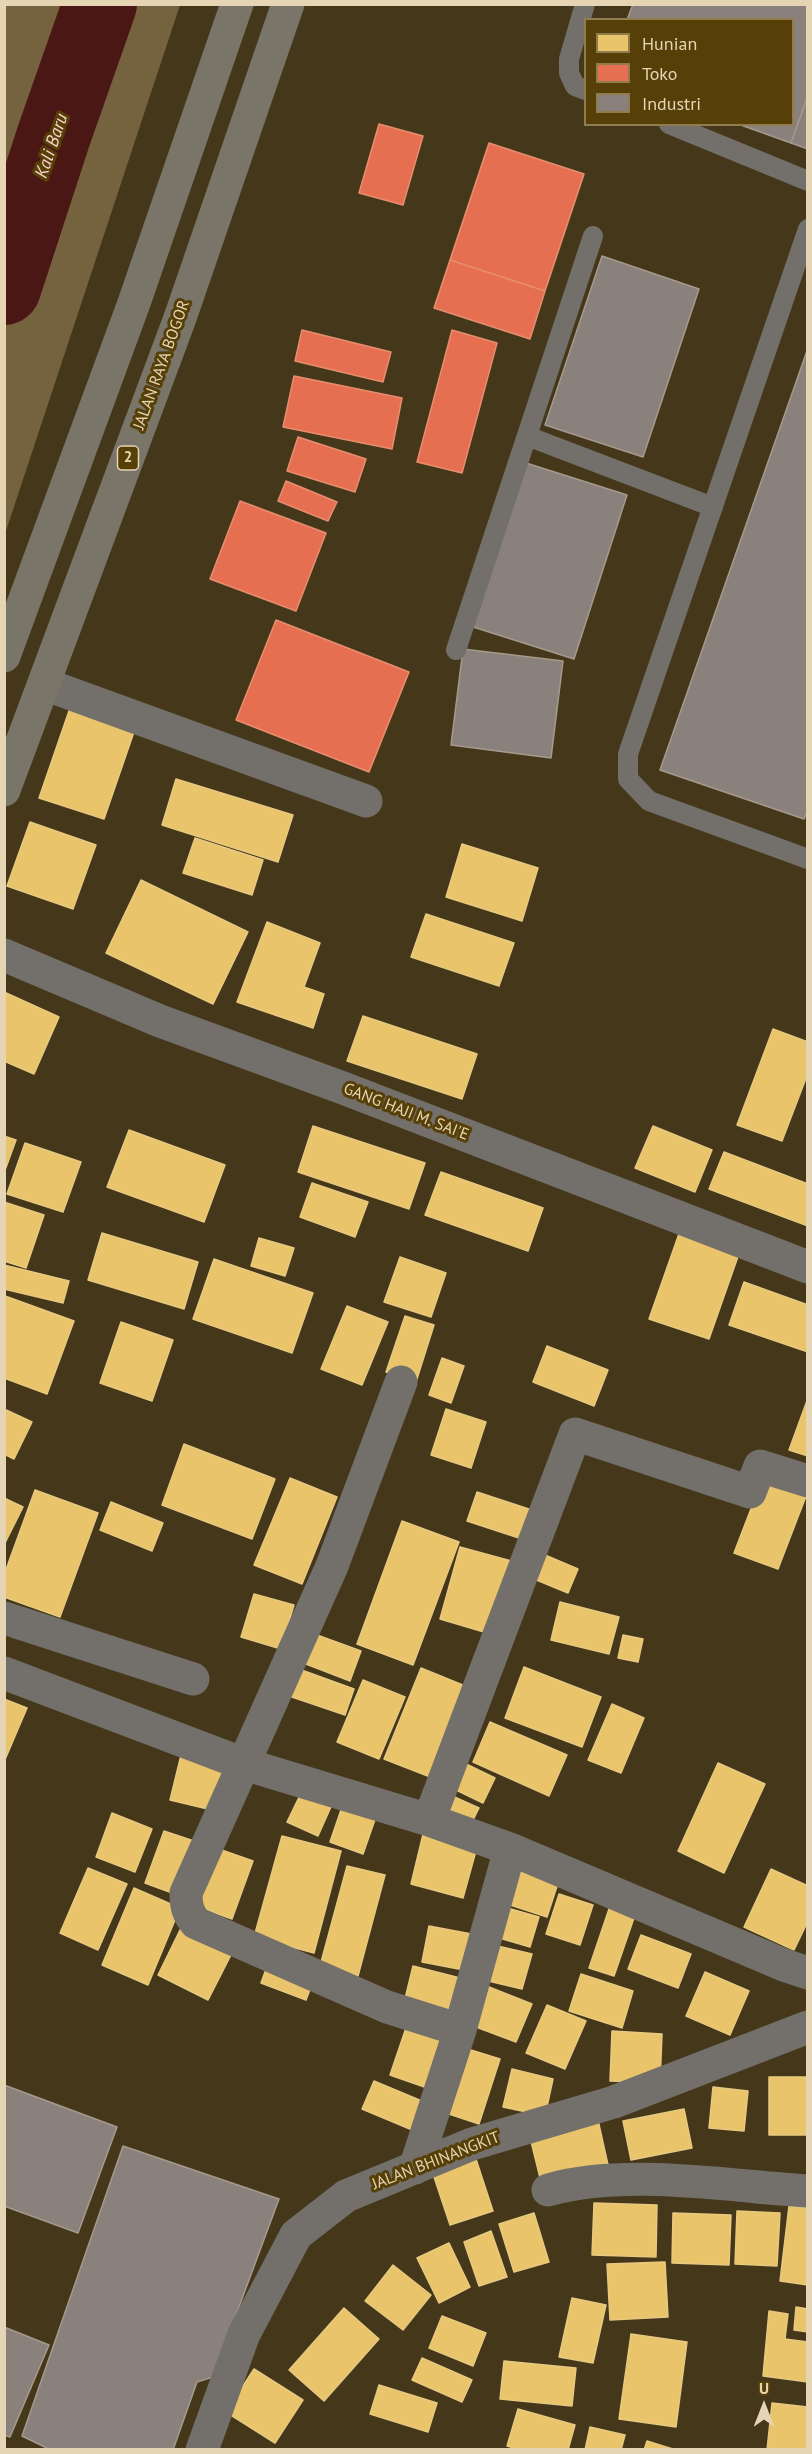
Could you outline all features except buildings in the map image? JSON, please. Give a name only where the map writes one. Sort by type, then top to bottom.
[{"type":"highway","points":[[4,656],[134,303],[237,4]]},
{"type":"highway","name":"JALAN RAYA BOGOR","points":[[4,790],[180,318],[288,4]]},
{"type":"highway","points":[[201,111],[247,125]]},
{"type":"highway","points":[[134,303],[180,318]]},
{"type":"highway","points":[[43,551],[88,569]]},
{"type":"street","points":[[44,684],[366,801]]},
{"type":"street","name":"GANG HAJI M. SAI'E","points":[[4,955],[160,1021],[343,1088],[807,1267]]},
{"type":"street","points":[[401,1382],[332,1566],[186,1893],[189,1915],[196,1923],[387,2007],[460,2030]]},
{"type":"street","points":[[429,1820],[575,1434],[750,1492],[760,1466],[807,1481]]},
{"type":"street","points":[[4,1618],[193,1678]]},
{"type":"street","points":[[4,1673],[244,1764],[429,1820],[510,1849],[807,1973]]},
{"type":"street","points":[[415,2168],[460,2030],[510,1849]]},
{"type":"street","name":"JALAN BHINANGKIT","points":[[202,2450],[244,2334],[296,2235],[346,2196],[472,2144],[614,2102],[807,2027]]},
{"type":"street","points":[[548,2190],[576,2182],[637,2181],[807,2192]]},
{"type":"lane","points":[[584,90],[575,86],[569,73],[569,59],[585,4]]},
{"type":"lane","points":[[674,126],[807,181]]},
{"type":"lane","points":[[807,229],[628,754],[628,779],[650,801],[807,859]]},
{"type":"lane","points":[[456,650],[593,236]]},
{"type":"lane","points":[[527,436],[713,507]]},
{"type":"shaded area","points":[[4,5],[180,5],[5,534]]},
{"type":"waterway","name":"Kali Baru","points":[[4,288],[100,4]]}]
